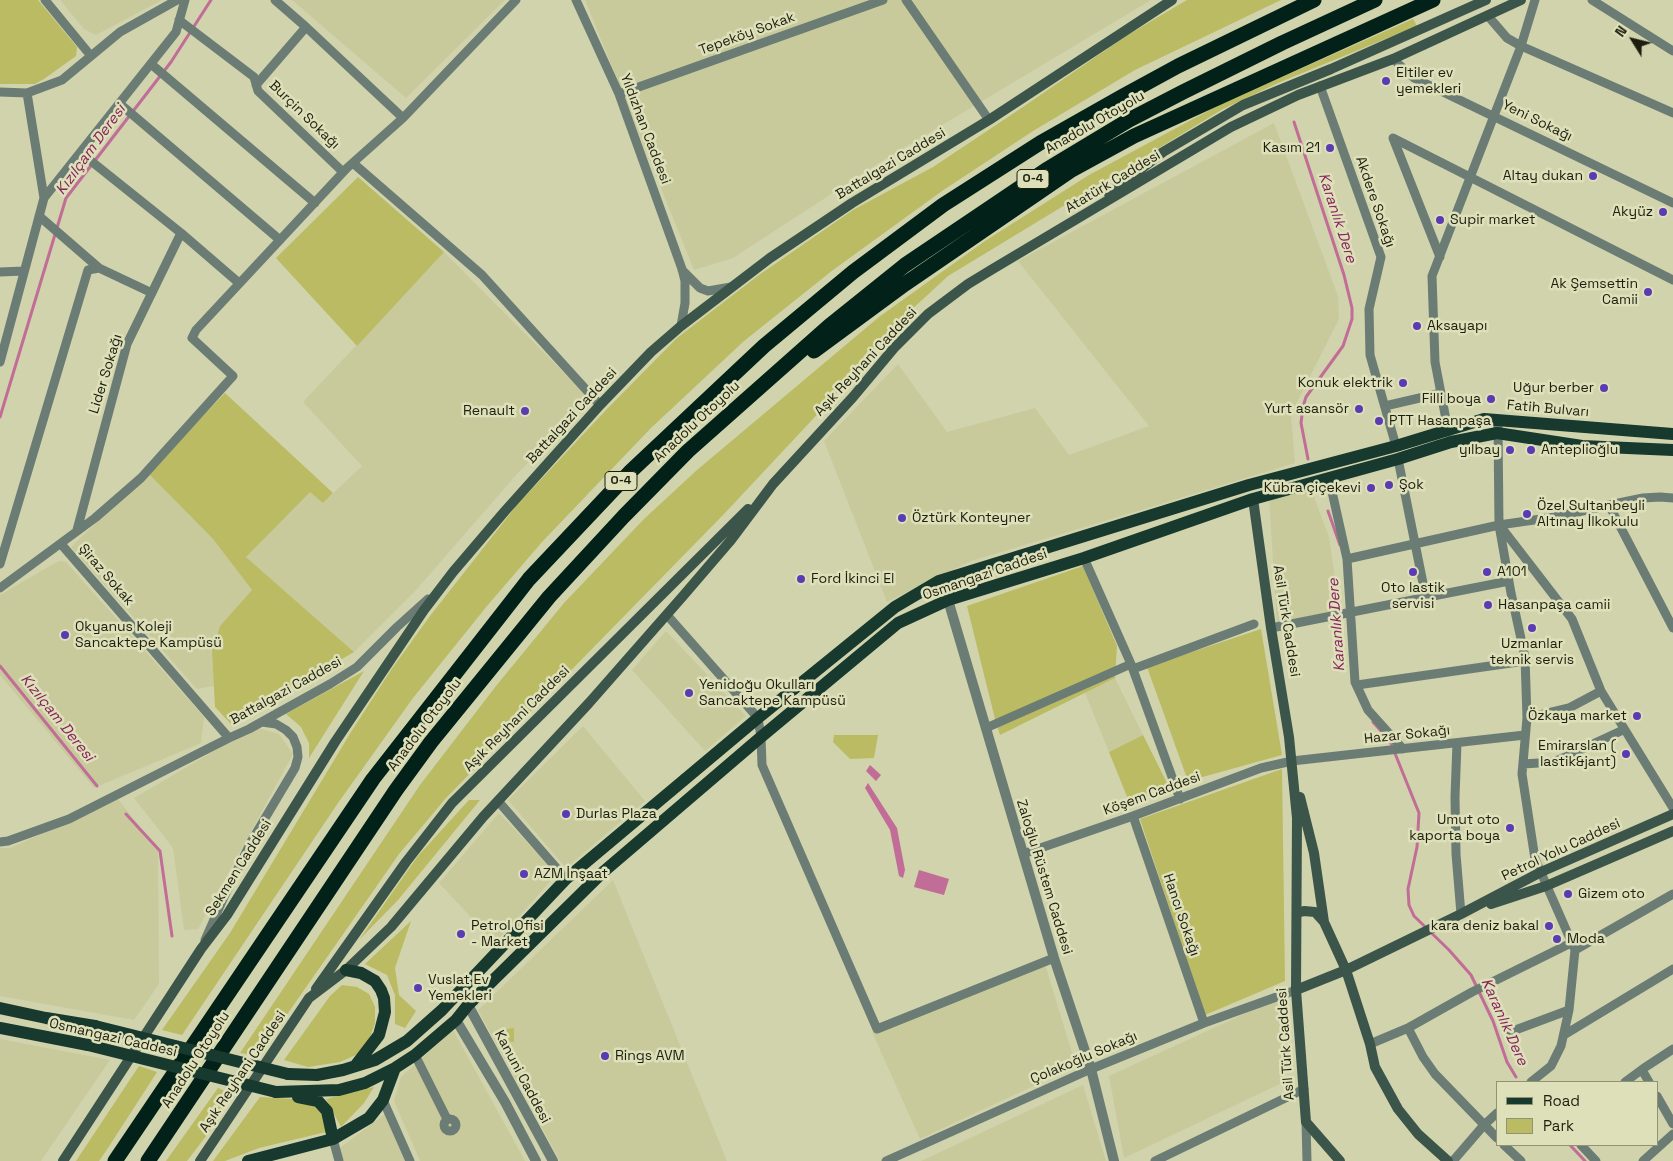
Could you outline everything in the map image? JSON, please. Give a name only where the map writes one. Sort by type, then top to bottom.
[{"type":"highway","name":"Anadolu Otoyolu","points":[[116,1161],[373,780],[529,579],[631,471],[764,346],[853,272],[943,205],[1040,143],[1122,96],[1178,66],[1314,0]]},
{"type":"highway","name":"Anadolu Otoyolu","points":[[148,1161],[396,790],[431,742],[549,597],[624,516],[688,451],[829,326],[906,266],[1046,170],[1129,120],[1175,96],[1282,43],[1376,0]]},
{"type":"highway","points":[[726,416],[905,284],[1070,171],[1134,136],[1433,0]]},
{"type":"main road","name":"Battalgazi Caddesi","points":[[440,589],[505,511],[600,405],[651,352],[680,326],[770,258],[852,203],[989,120],[1172,0]]},
{"type":"main road","name":"Atatürk Caddesi","points":[[1068,225],[1163,152],[1243,106],[1486,0]]},
{"type":"main road","name":"Atatürk Caddesi","points":[[1068,225],[1231,128],[1279,104],[1320,86],[1393,59],[1522,0]]},
{"type":"main road","name":"Aşık Reyhani Caddesi","points":[[200,1161],[309,998],[406,862],[452,803],[773,484],[853,397],[894,348],[928,314],[968,284],[1068,225]]},
{"type":"main road","name":"Fatih Bulvarı","points":[[1498,427],[1582,446],[1673,450]]},
{"type":"main road","name":"Fatih Bulvarı","points":[[1249,484],[1396,446],[1498,427],[1673,434]]},
{"type":"main road","name":"Fatih Bulvarı","points":[[1253,499],[1398,459],[1450,436]]},
{"type":"main road","points":[[1396,446],[1398,459]]},
{"type":"main road","name":"Aşık Reyhani Caddesi","points":[[309,998],[346,970],[391,927],[498,801],[589,703],[731,540],[773,484]]},
{"type":"main road","name":"Asil Türk Caddesi","points":[[1249,484],[1253,499],[1292,761],[1297,818],[1296,990],[1306,1122]]},
{"type":"main road","name":"Osmangazi Caddesi","points":[[0,1008],[95,1026],[288,1074],[317,1075],[343,1070],[375,1060],[407,1041],[442,1010],[566,879],[758,718],[895,607],[939,581],[1249,484]]},
{"type":"main road","name":"Osmangazi Caddesi","points":[[0,1028],[88,1045],[276,1092],[340,1090],[365,1083],[395,1068],[415,1055],[456,1020],[468,1005],[602,873],[898,623],[948,600],[1084,558],[1253,499]]},
{"type":"main road","name":"Sekmen Caddesi","points":[[62,1161],[201,949],[227,915],[335,742],[440,589]]},
{"type":"main road","name":"Asil Türk Caddesi","points":[[1292,761],[1314,853],[1324,922],[1338,957],[1346,970],[1370,1044],[1375,1067],[1398,1110],[1418,1134],[1448,1161]]},
{"type":"main road","name":"Petrol Yolu Caddesi","points":[[1296,990],[1346,970],[1461,914],[1541,872],[1673,814]]},
{"type":"main road","name":"Petrol Yolu Caddesi","points":[[1461,914],[1546,886],[1673,831]]},
{"type":"main road","points":[[1297,913],[1304,911],[1315,912],[1324,922]]},
{"type":"main road","points":[[1338,957],[1361,962]]},
{"type":"main road","points":[[346,970],[361,974],[375,981],[384,998],[385,1012],[379,1036],[356,1065]]},
{"type":"main road","points":[[456,1020],[452,1000],[468,1005]]},
{"type":"main road","points":[[248,1161],[332,1139],[369,1118],[383,1100],[395,1068]]},
{"type":"main road","points":[[276,1092],[318,1101],[327,1111],[332,1139]]},
{"type":"main road","points":[[1306,1122],[1340,1161]]},
{"type":"street","points":[[44,0],[91,56]]},
{"type":"street","points":[[0,92],[27,93],[62,80],[120,32],[177,0]]},
{"type":"street","points":[[44,198],[85,155],[154,66],[183,23],[185,0]]},
{"type":"street","points":[[275,0],[306,26],[403,118]]},
{"type":"street","points":[[0,588],[95,518],[141,478],[233,376],[192,338],[196,330],[344,172],[403,118],[516,0]]},
{"type":"street","name":"Yıldızhan Caddesi","points":[[576,0],[619,94],[682,269]]},
{"type":"street","name":"Tepeköy Sokak","points":[[619,94],[883,0]]},
{"type":"street","points":[[906,0],[989,120]]},
{"type":"street","points":[[1450,436],[1435,362],[1432,276],[1495,116],[1521,46],[1535,0]]},
{"type":"street","points":[[1592,0],[1673,51]]},
{"type":"street","points":[[1488,16],[1507,38],[1521,46],[1673,112]]},
{"type":"street","name":"Burçin Sokağı","points":[[183,23],[254,77],[258,90],[344,172]]},
{"type":"street","points":[[256,85],[306,26]]},
{"type":"street","name":"Yeni Sokağı","points":[[1393,59],[1414,78],[1673,202]]},
{"type":"street","points":[[154,66],[314,203]]},
{"type":"street","name":"Akdere Sokağı","points":[[1320,86],[1381,257],[1369,309],[1370,355],[1396,446]]},
{"type":"street","points":[[0,362],[44,198],[27,93]]},
{"type":"street","points":[[123,106],[280,240]]},
{"type":"street","points":[[1440,257],[1393,138],[1614,252],[1673,280]]},
{"type":"street","points":[[85,155],[239,283]]},
{"type":"street","points":[[353,163],[482,275],[600,405]]},
{"type":"street","points":[[39,216],[99,268],[152,293]]},
{"type":"street","name":"Lider Sokağı","points":[[77,530],[128,344],[181,233]]},
{"type":"street","points":[[0,564],[88,270],[99,268]]},
{"type":"street","points":[[682,269],[700,288],[718,290],[732,287]]},
{"type":"street","points":[[680,326],[685,303],[685,282],[682,269]]},
{"type":"street","points":[[0,272],[24,271]]},
{"type":"street","points":[[1384,406],[1441,393]]},
{"type":"street","points":[[1498,427],[1499,525],[1525,661],[1527,718],[1522,774],[1535,859],[1573,946],[1569,1010],[1561,1046],[1551,1066],[1532,1081]]},
{"type":"street","points":[[1398,459],[1426,598]]},
{"type":"street","points":[[1329,478],[1347,559],[1357,685],[1368,710],[1401,749]]},
{"type":"street","points":[[1347,559],[1499,525],[1555,517],[1643,498],[1673,498]]},
{"type":"street","points":[[1609,505],[1673,628]]},
{"type":"street","points":[[1499,525],[1572,619],[1600,691],[1673,808]]},
{"type":"street","name":"Şiraz Sokak","points":[[61,544],[229,738]]},
{"type":"street","points":[[1084,558],[1132,667],[1180,799]]},
{"type":"street","points":[[1271,628],[1509,581]]},
{"type":"street","name":"Battalgazi Caddesi","points":[[0,842],[8,841],[68,819],[249,729],[330,684],[357,667],[397,627],[440,589]]},
{"type":"street","name":"Zaloğlu Rüstem Caddesi","points":[[948,600],[1054,958],[1091,1069],[1114,1161]]},
{"type":"street","points":[[667,614],[758,718],[762,765],[877,1028],[1054,958]]},
{"type":"street","points":[[986,728],[1132,667],[1254,624]]},
{"type":"street","points":[[1357,685],[1525,661]]},
{"type":"street","points":[[1527,718],[1569,708],[1600,691]]},
{"type":"street","points":[[201,949],[252,840],[295,768],[298,757],[293,737],[276,724],[263,722],[249,729]]},
{"type":"street","points":[[1523,764],[1554,762],[1623,730]]},
{"type":"street","name":"Hazar Sokağı","points":[[1292,761],[1526,735]]},
{"type":"street","points":[[1457,743],[1455,797],[1456,854],[1461,914]]},
{"type":"street","name":"Köşem Caddesi","points":[[1023,854],[1180,799],[1261,768],[1292,761]]},
{"type":"street","points":[[498,801],[566,879]]},
{"type":"street","name":"Hancı Sokağı","points":[[1132,816],[1204,1023]]},
{"type":"street","points":[[1370,1044],[1408,1028],[1483,986],[1573,946],[1673,894]]},
{"type":"street","points":[[1564,1035],[1673,969]]},
{"type":"street","name":"Çolakoğlu Sokağı","points":[[886,1161],[1091,1069],[1204,1023],[1296,990]]},
{"type":"street","name":"Kanuni Caddesi","points":[[468,1005],[552,1161]]},
{"type":"street","points":[[1510,1032],[1569,1010]]},
{"type":"street","name":"Kanuni Caddesi","points":[[456,1020],[505,1102],[536,1161]]},
{"type":"street","points":[[1408,1028],[1423,1057],[1435,1074],[1496,1137]]},
{"type":"street","points":[[1626,1081],[1673,1049]]},
{"type":"street","points":[[415,1055],[447,1119]]},
{"type":"street","points":[[1642,1070],[1648,1081]]},
{"type":"street","points":[[1155,1161],[1304,1089]]},
{"type":"street","points":[[1658,1098],[1673,1124]]},
{"type":"street","points":[[383,1100],[410,1161]]},
{"type":"street","points":[[1453,1161],[1496,1114]]},
{"type":"street","points":[[1304,1160],[1306,1122]]},
{"type":"street","points":[[1643,1161],[1673,1134]]},
{"type":"street","points":[[332,1139],[339,1161]]},
{"type":"street","points":[[1505,1146],[1521,1161]]},
{"type":"street","points":[[1582,1146],[1596,1161]]},
{"type":"shaded area","points":[[60,0],[162,0],[96,35],[84,29]]},
{"type":"shaded area","points":[[292,0],[505,0],[406,98]]},
{"type":"shaded area","points":[[585,0],[1151,0],[882,161],[733,258],[694,270]]},
{"type":"shaded area","points":[[1274,123],[1338,296],[1339,319],[1291,414],[1295,463],[971,561],[887,602],[824,441],[898,364],[947,432],[1035,408],[1069,455],[1149,426],[1018,261]]},
{"type":"shaded area","points":[[444,252],[590,399],[517,474],[417,589],[354,652],[245,556],[310,491],[323,503],[362,466],[303,402]]},
{"type":"shaded area","points":[[148,473],[213,539],[252,590],[220,626],[212,651],[214,686],[197,689],[71,547]]},
{"type":"shaded area","points":[[1310,486],[1329,537],[1340,611],[1277,625],[1269,496]]},
{"type":"shaded area","name":"Okyanus Koleji Sancaktepe Kampüsü","points":[[61,561],[66,562],[204,717],[201,743],[94,788],[0,675],[0,595]]},
{"type":"shaded area","name":"Yenidoğu Okulları Sancaktepe Kampüsü","points":[[666,631],[746,716],[705,751],[632,670]]},
{"type":"shaded area","points":[[1115,678],[1143,735],[1109,752],[1085,693]]},
{"type":"shaded area","points":[[583,726],[645,801],[566,868],[508,800]]},
{"type":"shaded area","points":[[255,727],[279,734],[293,754],[198,929],[184,930],[173,848],[134,798]]},
{"type":"shaded area","points":[[870,765],[881,775],[876,781],[866,771]]},
{"type":"shaded area","points":[[868,783],[897,828],[905,870],[903,878],[899,876],[890,830],[865,788]]},
{"type":"shaded area","points":[[118,799],[158,850],[159,984],[134,1020],[0,996],[0,848],[10,848]]},
{"type":"shaded area","points":[[499,813],[557,874],[495,943],[439,883]]},
{"type":"shaded area","points":[[919,870],[949,879],[944,895],[914,887]]},
{"type":"shaded area","points":[[613,880],[727,1161],[560,1161],[478,1010]]},
{"type":"shaded area","points":[[1045,964],[1076,1066],[920,1139],[872,1032]]},
{"type":"shaded area","points":[[1281,997],[1284,1082],[1124,1158],[1109,1076]]},
{"type":"shaded area","points":[[453,1030],[525,1161],[420,1161],[394,1101],[401,1077]]},
{"type":"shaded area","points":[[0,1039],[110,1060],[41,1161],[0,1161]]},
{"type":"shaded area","points":[[1083,1085],[1106,1161],[921,1161]]},
{"type":"shaded area","points":[[385,1114],[405,1161],[337,1161],[333,1153]]},
{"type":"green space","points":[[0,0],[38,0],[77,47],[76,56],[35,84],[0,84]]},
{"type":"green space","points":[[1187,0],[1281,0],[1135,70],[1033,131],[942,191],[833,270],[744,341],[651,428],[542,542],[487,606],[413,698],[338,803],[182,1035],[162,1030],[230,933],[351,732],[391,670],[430,616],[517,505],[677,338],[759,275],[853,210],[933,167],[1126,36]]},
{"type":"green space","points":[[1413,19],[1417,26],[1278,83],[1223,109],[948,276],[896,324],[827,404],[724,514],[446,798],[399,854],[258,1056],[240,1053],[420,785],[496,686],[564,603],[644,519],[697,470],[879,317],[985,241],[1089,175],[1221,104]]},
{"type":"green space","points":[[358,177],[444,252],[357,346],[276,258]]},
{"type":"green space","points":[[225,393],[333,493],[323,503],[310,492],[246,557],[354,652],[231,724],[215,707],[212,651],[220,626],[252,590],[213,539],[148,473]]},
{"type":"green space","points":[[1083,566],[1117,646],[1115,678],[1000,735],[967,606]]},
{"type":"green space","points":[[1261,629],[1282,755],[1188,781],[1147,667]]},
{"type":"green space","points":[[364,671],[309,758],[309,743],[301,727],[286,714]]},
{"type":"green space","points":[[834,735],[878,735],[874,758],[850,759],[833,742]]},
{"type":"green space","points":[[1143,735],[1169,787],[1130,804],[1109,752]]},
{"type":"green space","points":[[1282,769],[1285,981],[1205,1015],[1140,819]]},
{"type":"green space","points":[[469,800],[480,800],[398,900],[359,940],[418,856]]},
{"type":"green space","points":[[411,921],[395,968],[399,995],[416,1011],[405,1028],[395,1024],[395,995],[387,975],[365,964]]},
{"type":"green space","points":[[342,985],[357,987],[369,994],[375,1007],[375,1023],[369,1040],[358,1054],[340,1062],[308,1067],[284,1060],[330,996]]},
{"type":"green space","points":[[514,1028],[514,1042],[500,1041],[499,1030]]},
{"type":"green space","points":[[139,1066],[157,1072],[108,1148],[99,1161],[76,1161]]},
{"type":"green space","points":[[374,1087],[364,1103],[341,1127],[326,1099]]},
{"type":"green space","points":[[218,1088],[232,1094],[213,1127],[187,1161],[166,1161]]},
{"type":"green space","points":[[260,1097],[310,1100],[323,1111],[326,1132],[259,1148],[225,1161],[213,1161]]},
{"type":"waterway","name":"Kızılçam Deresi","points":[[0,417],[66,198],[171,62],[211,0]]},
{"type":"waterway","name":"Karanlık Dere","points":[[1294,122],[1344,275],[1352,308],[1352,319],[1343,346],[1306,397],[1303,407],[1301,423],[1308,459]]},
{"type":"waterway","name":"Karanlık Dere","points":[[1328,511],[1340,545]]},
{"type":"waterway","name":"Kızılçam Deresi","points":[[0,666],[97,786]]},
{"type":"waterway","name":"Karanlık Dere","points":[[1373,722],[1390,741],[1419,813],[1417,847],[1408,889],[1409,905],[1414,916],[1449,950],[1471,975],[1493,1021],[1507,1062],[1516,1077]]},
{"type":"waterway","name":"Kızılçam Deresi","points":[[126,814],[160,851],[172,936]]},
{"type":"waterway","name":"Karanlık Dere","points":[[1571,1146],[1585,1161]]},
{"type":"place","name":"Eltiler ev yemekleri","points":[[1386,81]]},
{"type":"place","name":"Kasım 21","points":[[1330,148]]},
{"type":"place","name":"Altay dukan","points":[[1593,176]]},
{"type":"place","name":"Akyüz","points":[[1663,212]]},
{"type":"place","name":"Supir market","points":[[1440,220]]},
{"type":"place","name":"Ak Şemsettin Camii","points":[[1648,292]]},
{"type":"place","name":"Aksayapı","points":[[1417,326]]},
{"type":"place","name":"Konuk elektrik","points":[[1403,383]]},
{"type":"place","name":"Uğur berber","points":[[1604,388]]},
{"type":"place","name":"Filli boya","points":[[1491,399]]},
{"type":"place","name":"Yurt asansör","points":[[1359,409]]},
{"type":"place","name":"Renault","points":[[525,411]]},
{"type":"place","name":"PTT Hasanpaşa","points":[[1379,421]]},
{"type":"place","name":"yılbay","points":[[1510,450]]},
{"type":"place","name":"Anteplioğlu","points":[[1531,450]]},
{"type":"place","name":"Şok","points":[[1389,485]]},
{"type":"place","name":"Kübra çiçekevi","points":[[1371,488]]},
{"type":"place","name":"Özel Sultanbeyli Altınay İlkokulu","points":[[1527,514]]},
{"type":"place","name":"Öztürk Konteyner","points":[[902,518]]},
{"type":"place","name":"Oto lastik servisi","points":[[1413,572]]},
{"type":"place","name":"A101","points":[[1487,572]]},
{"type":"place","name":"Ford İkinci El","points":[[801,579]]},
{"type":"place","name":"Hasanpaşa camii","points":[[1488,605]]},
{"type":"place","name":"Uzmanlar teknik servis","points":[[1532,628]]},
{"type":"place","name":"Okyanus Koleji Sancaktepe Kampüsü","points":[[65,635]]},
{"type":"place","name":"Yenidoğu Okulları Sancaktepe Kampüsü","points":[[689,693]]},
{"type":"place","name":"Özkaya market","points":[[1637,716]]},
{"type":"place","name":"Emirarslan ( lastik&jant)","points":[[1626,754]]},
{"type":"place","name":"Durlas Plaza","points":[[566,814]]},
{"type":"place","name":"Umut oto kaporta boya","points":[[1510,828]]},
{"type":"place","name":"AZM İnşaat","points":[[524,874]]},
{"type":"place","name":"Gizem oto","points":[[1568,894]]},
{"type":"place","name":"kara deniz bakal","points":[[1549,926]]},
{"type":"place","name":"Petrol Ofisi - Market","points":[[461,934]]},
{"type":"place","name":"Moda","points":[[1557,939]]},
{"type":"place","name":"Vuslat Ev Yemekleri","points":[[418,988]]},
{"type":"place","name":"Rings AVM","points":[[605,1056]]}]
